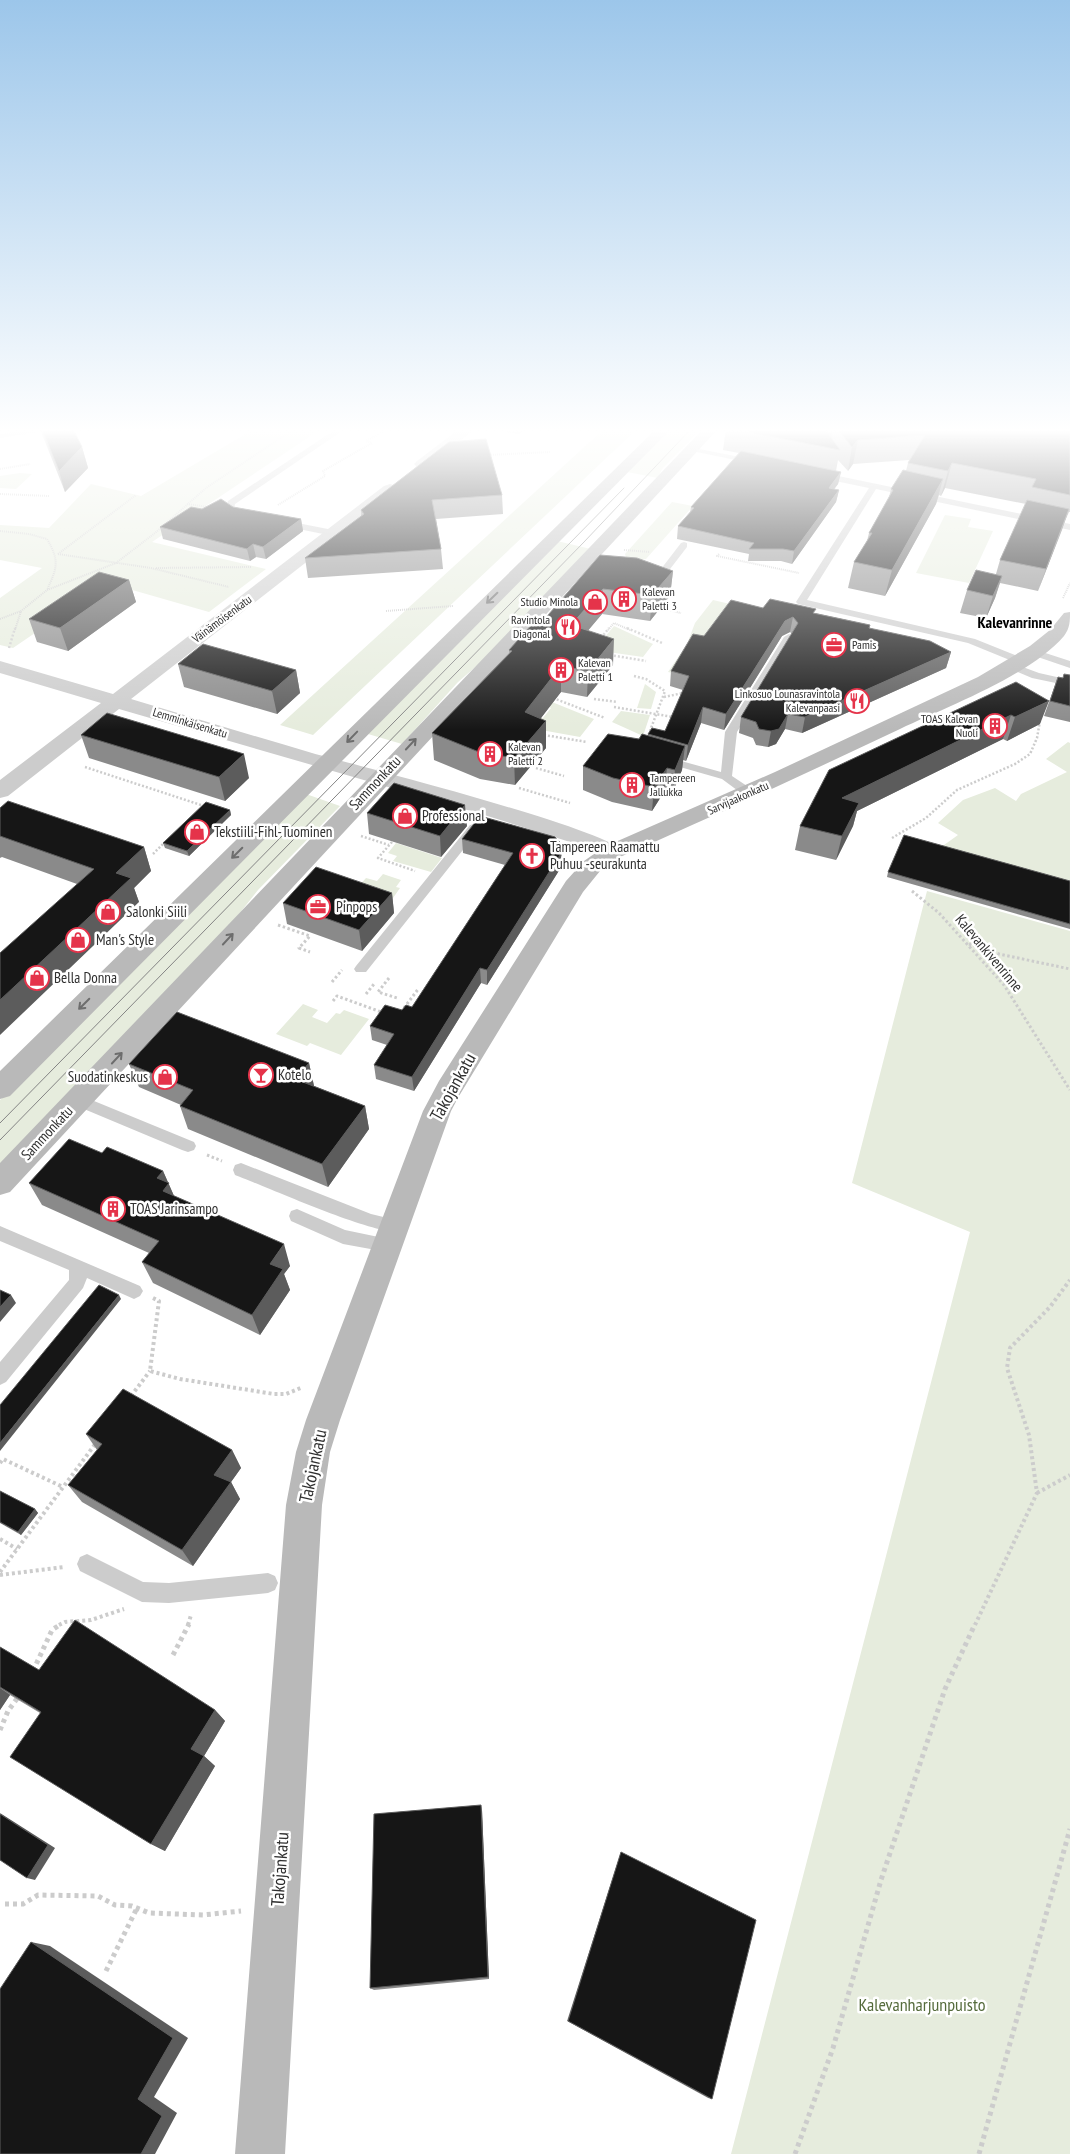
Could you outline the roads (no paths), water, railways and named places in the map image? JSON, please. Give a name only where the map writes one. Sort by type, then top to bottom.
[{"type":"main road","points":[[0,1088],[563,530]]},
{"type":"main road","name":"Sammonkatu","points":[[0,1182],[381,778],[620,530]]},
{"type":"main road","name":"Sarvijaakonkatu","points":[[612,852],[749,792],[980,684],[1022,660],[1053,639],[1070,617]]},
{"type":"main road","name":"Takojankatu","points":[[260,2154],[304,1506],[308,1475],[323,1420],[437,1111],[574,888],[592,866],[612,852]]},
{"type":"street","name":"Väinämöisenkatu","points":[[0,791],[338,530]]},
{"type":"street","name":"Lemminkäisenkatu","points":[[4,659],[115,701],[327,764],[381,778]]},
{"type":"street","points":[[381,778],[578,837],[612,852]]},
{"type":"lane","points":[[316,530],[333,533]]},
{"type":"lane","points":[[846,530],[801,602],[972,641],[1022,660],[1070,665]]},
{"type":"lane","points":[[664,572],[684,545]]},
{"type":"lane","points":[[726,777],[731,732],[789,636]]},
{"type":"lane","points":[[1022,660],[1036,676],[1070,683]]},
{"type":"lane","points":[[650,755],[726,777],[749,792]]},
{"type":"lane","points":[[361,969],[489,809]]},
{"type":"lane","points":[[77,1100],[188,1146]]},
{"type":"lane","points":[[241,1170],[370,1221],[391,1236]]},
{"type":"lane","points":[[297,1216],[344,1237],[391,1236]]},
{"type":"lane","points":[[0,1233],[134,1291]]},
{"type":"lane","points":[[0,1376],[77,1283],[79,1273],[76,1265]]},
{"type":"lane","points":[[87,1564],[142,1592],[168,1593],[268,1583]]},
{"type":"tram line","points":[[0,1123],[583,530]]},
{"type":"tram line","points":[[0,1140],[596,530]]},
{"type":"place","name":"Kalevan Paletti 3","points":[[624,599]]},
{"type":"place","name":"Studio Minola","points":[[595,602]]},
{"type":"place","name":"Ravintola Diagonal","points":[[568,627]]},
{"type":"place","name":"Pamis","points":[[834,645]]},
{"type":"place","name":"Kalevan Paletti 1","points":[[561,670]]},
{"type":"place","name":"Linkosuo Lounasravintola Kalevanpaasi","points":[[857,701]]},
{"type":"place","name":"TOAS Kalevan Nuoli","points":[[995,726]]},
{"type":"place","name":"Kalevan Paletti 2","points":[[490,754]]},
{"type":"place","name":"Tampereen Jallukka","points":[[632,785]]},
{"type":"place","name":"Professional","points":[[405,816]]},
{"type":"place","name":"Tekstiili-Fihl-Tuominen","points":[[197,832]]},
{"type":"place","name":"Tampereen Raamattu Puhuu -seurakunta","points":[[532,856]]},
{"type":"place","name":"Pinpops","points":[[318,907]]},
{"type":"place","name":"Salonki Siili","points":[[108,912]]},
{"type":"place","name":"Man's Style","points":[[78,940]]},
{"type":"place","name":"Bella Donna","points":[[37,978]]},
{"type":"place","name":"Kotelo","points":[[261,1075]]},
{"type":"place","name":"Suodatinkeskus","points":[[165,1077]]},
{"type":"place","name":"TOAS Jarinsampo","points":[[113,1209]]},
{"type":"district","name":"Kalevanrinne","points":[[1015,622]]},
{"type":"park label","name":"Kalevanharjunpuisto","points":[[922,2005]]}]
